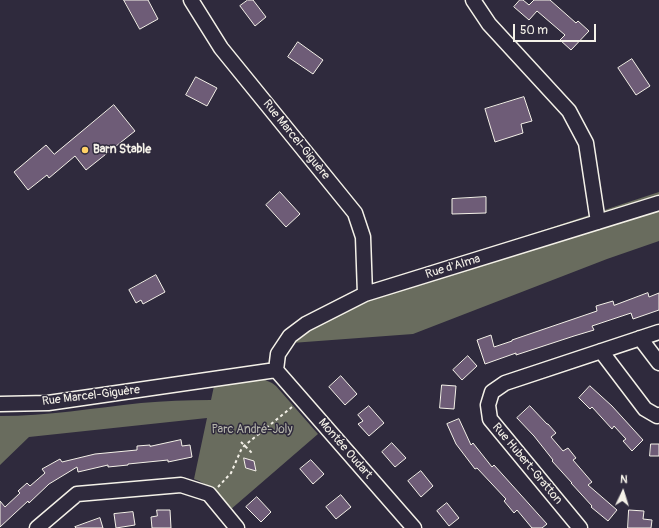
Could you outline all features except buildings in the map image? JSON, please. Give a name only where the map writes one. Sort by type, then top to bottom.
[{"type":"street","name":"Rue Marcel-Giguère","points":[[191,0],[221,48],[354,213],[363,237],[365,294]]},
{"type":"street","points":[[473,0],[489,24],[569,111],[586,143],[598,222]]},
{"type":"street","name":"Rue d'Alma","points":[[276,370],[278,354],[290,336],[306,324],[365,294],[659,203]]},
{"type":"street","name":"Rue Hubert-Gratton","points":[[580,528],[490,419],[488,405],[492,392],[505,383],[659,332]]},
{"type":"street","points":[[640,338],[659,363]]},
{"type":"street","points":[[601,351],[645,409],[659,416]]},
{"type":"street","name":"Rue Marcel-Giguère","points":[[0,404],[48,403],[276,370]]},
{"type":"street","name":"Montée Oudart","points":[[276,370],[414,528]]},
{"type":"street","points":[[37,528],[77,494],[181,485],[209,494],[237,528]]},
{"type":"path","points":[[217,487],[231,473],[241,450],[245,445],[293,406]]},
{"type":"path","points":[[241,442],[252,453]]},
{"type":"green space","points":[[659,192],[659,241],[607,259],[413,334],[278,344],[292,325],[362,290]]},
{"type":"green space","name":"Parc André-Joly","points":[[263,379],[276,386],[318,434],[230,510],[210,488],[194,479],[207,418],[29,437],[0,465],[0,416],[53,413],[150,402],[211,400],[214,386]]},
{"type":"place","name":"Barn Stable","points":[[85,150]]}]
